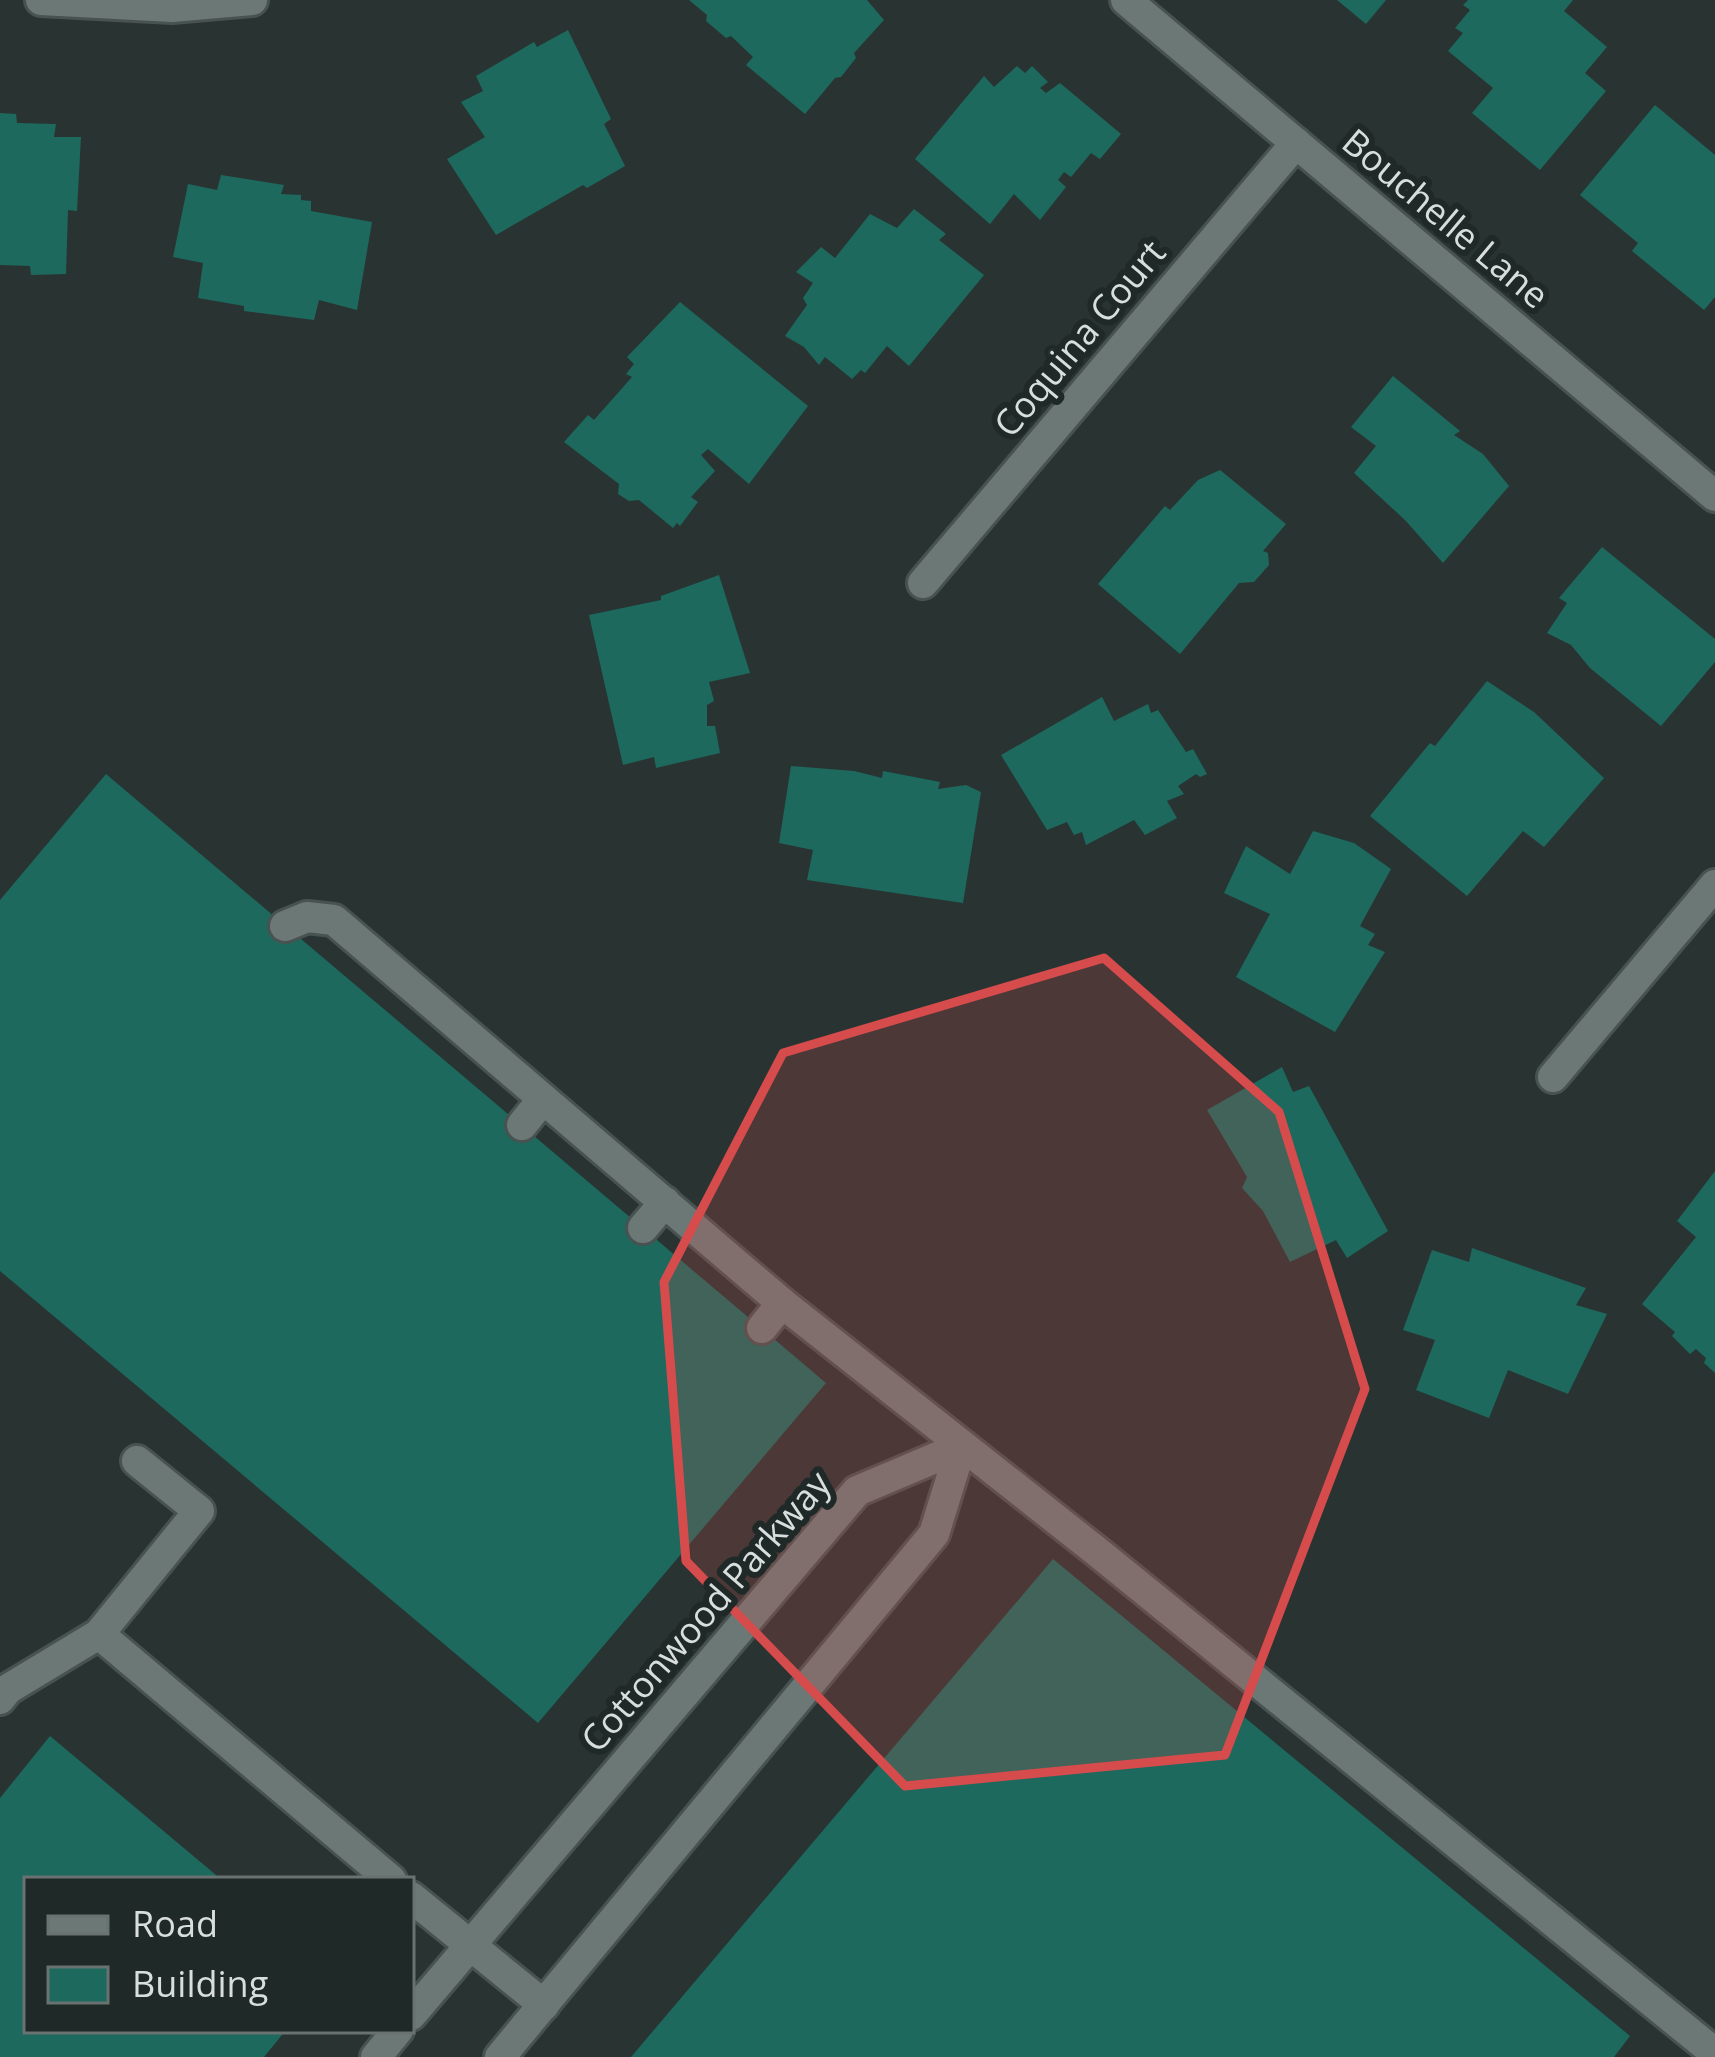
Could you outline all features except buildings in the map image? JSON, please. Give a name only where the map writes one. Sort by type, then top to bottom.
[{"type":"street","points":[[41,0],[172,7],[252,0]]},
{"type":"street","name":"Bouchelle Lane","points":[[1126,0],[1715,496]]},
{"type":"street","name":"Coquina Court","points":[[922,583],[1296,143]]},
{"type":"street","points":[[1553,1077],[1715,885]]},
{"type":"street","points":[[285,926],[307,917],[334,920],[782,1303],[1715,2053]]},
{"type":"street","points":[[522,1125],[543,1099]]},
{"type":"street","points":[[643,1228],[665,1202]]},
{"type":"street","points":[[761,1328],[782,1303]]},
{"type":"street","points":[[500,2057],[934,1534],[961,1447]]},
{"type":"street","name":"Cottonwood Parkway","points":[[414,2010],[857,1491],[961,1447]]},
{"type":"street","points":[[0,1699],[8,1689],[99,1634],[199,1511],[136,1461]]},
{"type":"street","points":[[99,1634],[387,1877]]},
{"type":"street","points":[[414,1899],[544,2005]]},
{"type":"street","points":[[376,2057],[396,2033]]},
{"type":"highlighted area","points":[[1104,958],[1279,1112],[1365,1389],[1225,1755],[905,1786],[686,1561],[664,1282],[783,1053]]}]
